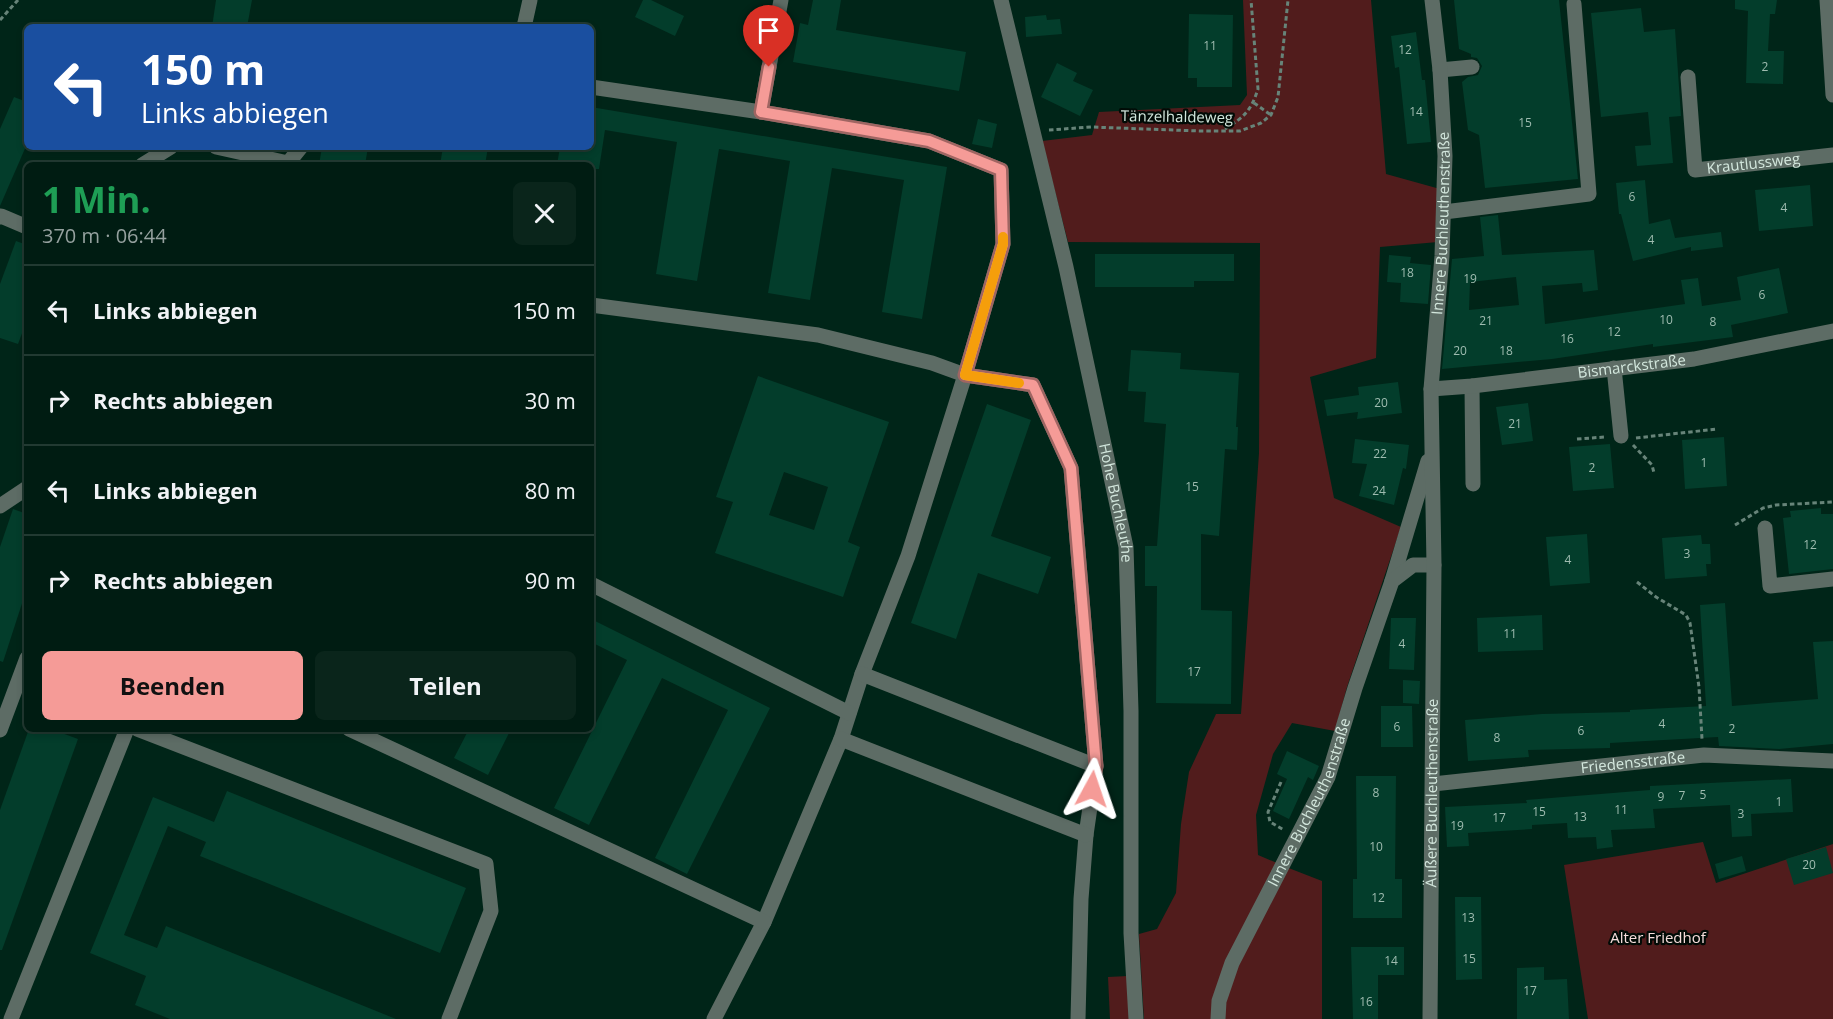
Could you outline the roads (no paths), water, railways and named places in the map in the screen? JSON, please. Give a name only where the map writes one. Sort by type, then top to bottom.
[{"type":"street","points":[[525,24],[530,0]]},
{"type":"street","points":[[761,112],[781,0]]},
{"type":"street","name":"Hohe Buchleuthe","points":[[1001,0],[1069,279],[1126,547],[1131,711],[1131,933],[1136,1019]]},
{"type":"street","name":"Innere Buchleuthenstraße","points":[[1432,0],[1440,70],[1445,156],[1444,212],[1431,389],[1434,565]]},
{"type":"street","points":[[1827,0],[1833,95]]},
{"type":"street","points":[[1444,212],[1589,194],[1574,4]]},
{"type":"street","points":[[1440,70],[1472,67]]},
{"type":"street","name":"Krautlussweg","points":[[1688,77],[1695,171],[1833,155]]},
{"type":"street","points":[[594,87],[761,112],[929,141],[1001,170],[1003,244],[965,375],[908,556],[862,674],[841,739],[764,922],[714,1019]]},
{"type":"street","points":[[147,162],[166,150]]},
{"type":"street","points":[[230,150],[284,162]]},
{"type":"street","points":[[289,162],[299,150]]},
{"type":"street","points":[[0,217],[24,226]]},
{"type":"street","points":[[594,305],[818,335],[932,363],[965,375],[1033,385],[1071,468],[1096,766],[1086,835],[1081,899],[1078,1019]]},
{"type":"street","name":"Bismarckstraße","points":[[1431,389],[1694,359],[1833,331]]},
{"type":"street","points":[[1614,368],[1625,439]]},
{"type":"street","points":[[1472,386],[1473,484]]},
{"type":"street","name":"Innere Buchleuthenstraße","points":[[1218,1019],[1220,1001],[1232,963],[1328,777],[1433,447]]},
{"type":"street","points":[[0,506],[24,490]]},
{"type":"street","points":[[1766,528],[1770,586],[1833,579]]},
{"type":"street","points":[[1392,581],[1413,565],[1434,565]]},
{"type":"street","name":"Äußere Buchleuthenstraße","points":[[1430,1019],[1434,565]]},
{"type":"street","points":[[594,586],[849,713]]},
{"type":"street","points":[[0,730],[24,672]]},
{"type":"street","points":[[862,674],[1096,766]]},
{"type":"street","points":[[11,1019],[127,732]]},
{"type":"street","points":[[145,732],[486,864],[491,911],[449,1019]]},
{"type":"street","points":[[355,732],[764,922]]},
{"type":"street","points":[[841,739],[1086,835]]},
{"type":"street","name":"Friedensstraße","points":[[1433,784],[1704,755],[1833,761]]},
{"type":"park label","name":"Alter Friedhof","points":[[1658,938]]}]
